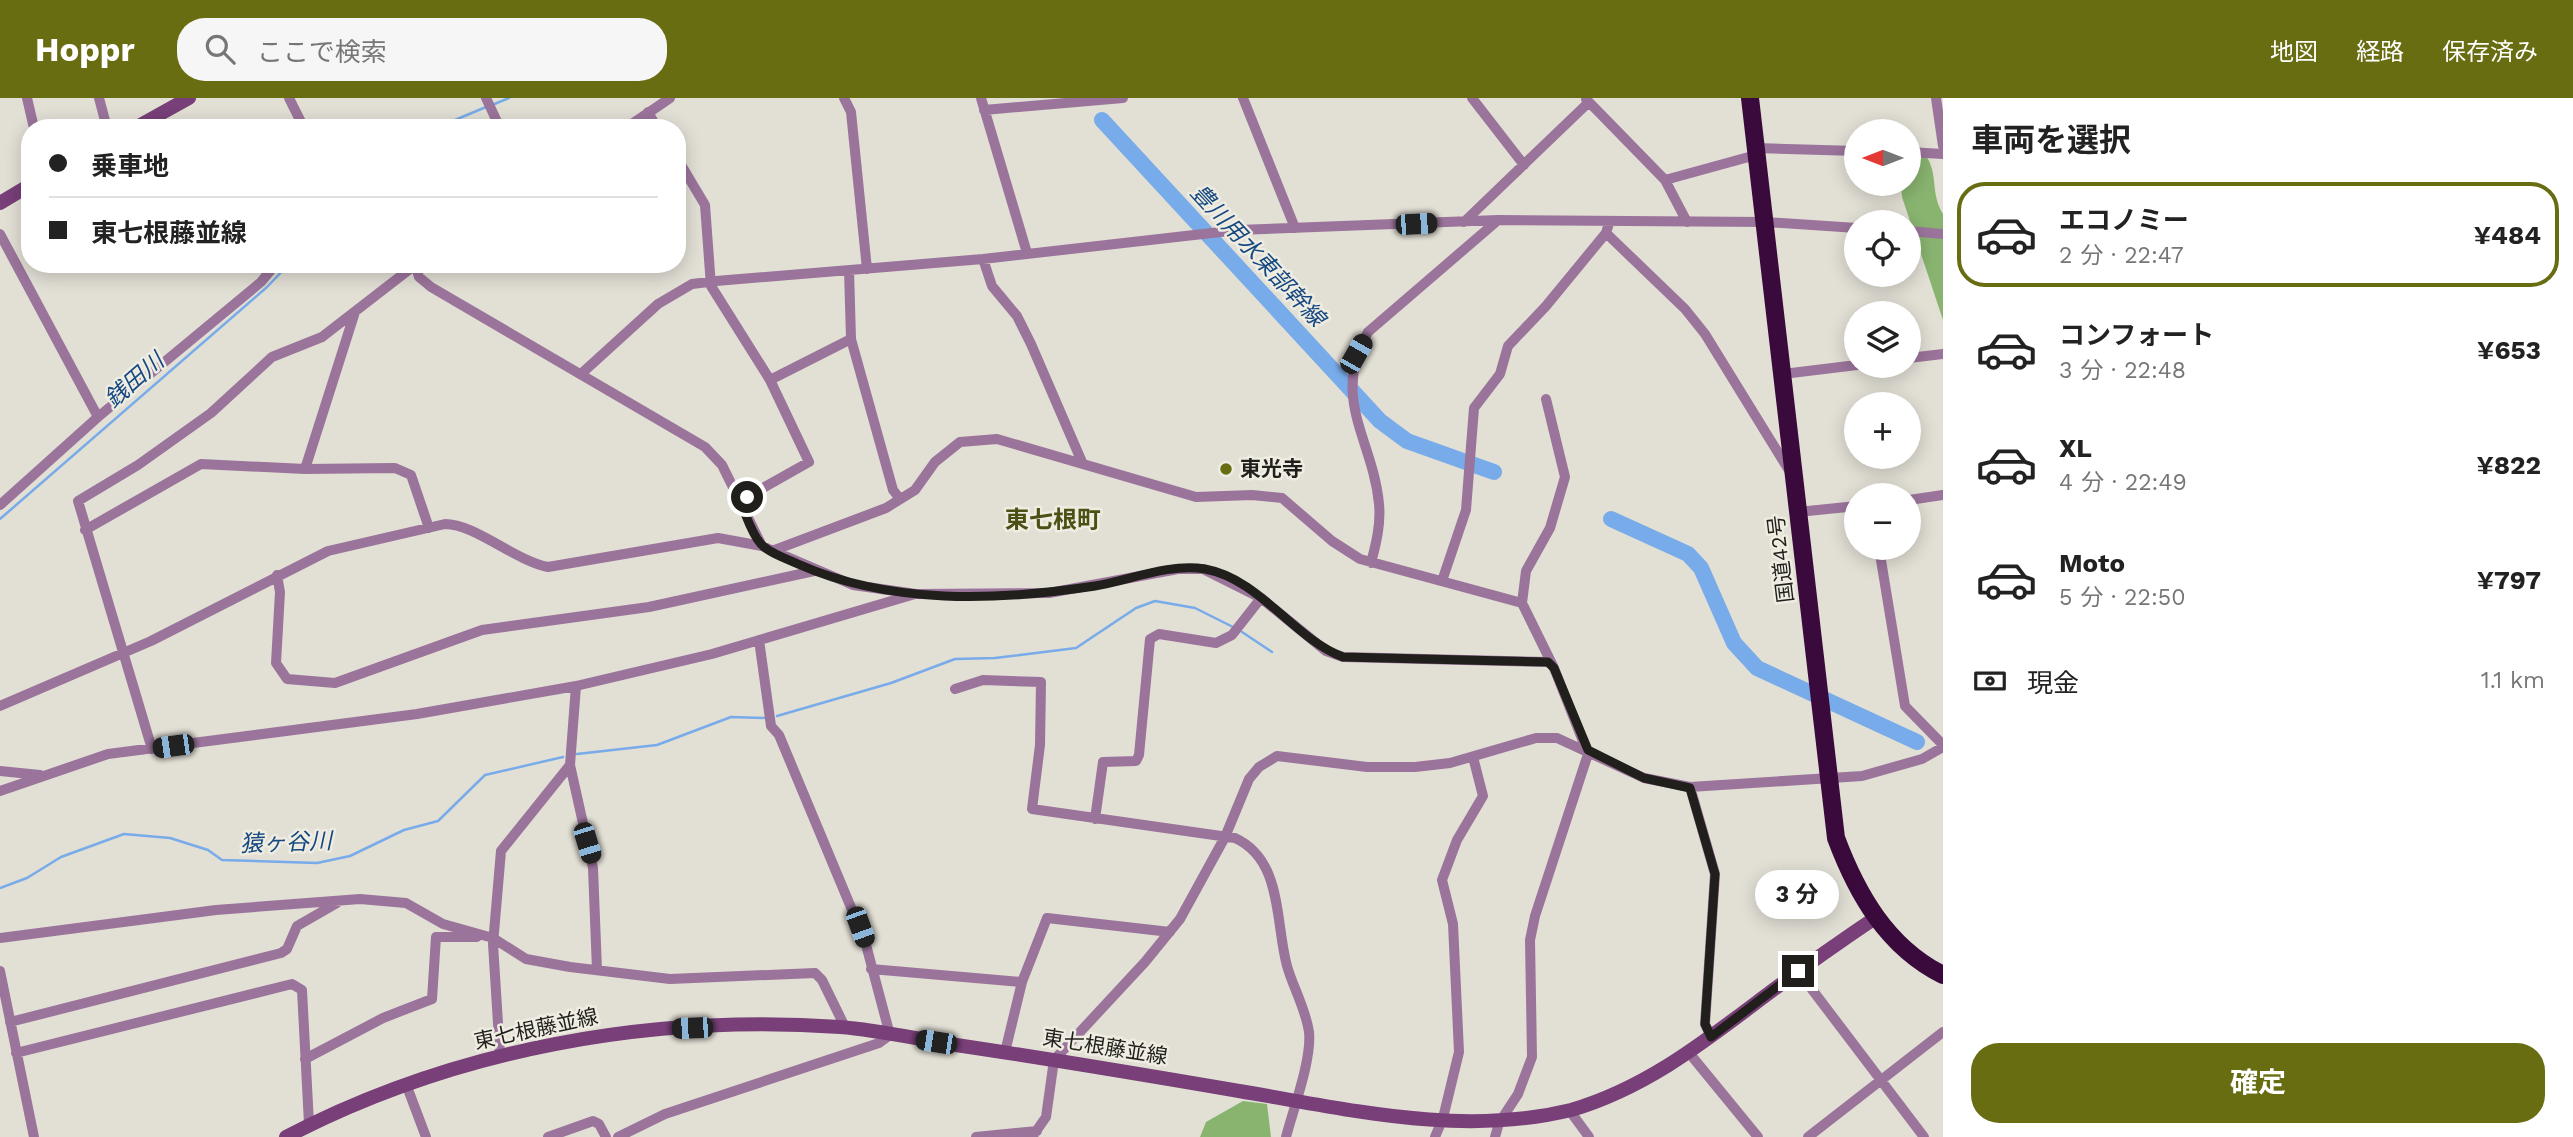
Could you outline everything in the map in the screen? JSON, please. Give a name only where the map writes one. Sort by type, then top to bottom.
[{"type":"highway","name":"国道42号","points":[[1750,98],[1836,838],[1850,876],[1875,918],[1908,952],[1943,975]]},
{"type":"main road","points":[[151,119],[189,98]]},
{"type":"main road","points":[[0,203],[21,191]]},
{"type":"main road","name":"東七根藤並線","points":[[286,1137],[406,1084],[500,1055],[581,1037],[665,1029],[845,1027],[1296,1100],[1438,1130],[1497,1130],[1570,1111],[1623,1093],[1690,1054],[1798,971],[1875,918]]},
{"type":"street","points":[[27,98],[32,119]]},
{"type":"street","points":[[99,98],[105,119]]},
{"type":"street","points":[[289,98],[300,119]]},
{"type":"street","points":[[639,119],[670,98]]},
{"type":"street","points":[[845,98],[851,112],[867,269]]},
{"type":"street","points":[[981,98],[1027,253]]},
{"type":"street","points":[[984,110],[1123,98]]},
{"type":"street","points":[[1242,98],[1295,228]]},
{"type":"street","points":[[1472,98],[1524,165]]},
{"type":"street","points":[[1936,98],[1943,146]]},
{"type":"street","points":[[487,100],[496,119]]},
{"type":"street","points":[[1464,222],[1587,100],[1665,180],[1687,222]]},
{"type":"street","points":[[648,113],[652,119]]},
{"type":"street","points":[[1665,180],[1756,152],[1844,151]]},
{"type":"street","points":[[1922,153],[1943,154]]},
{"type":"street","points":[[686,174],[705,205],[710,283],[770,380],[809,462],[740,501]]},
{"type":"street","points":[[581,374],[658,303],[692,284],[983,259],[1238,230],[1498,220],[1607,228],[1687,222],[1765,222],[1844,227]]},
{"type":"street","points":[[1371,563],[1380,518],[1379,501],[1371,463],[1353,412],[1356,354],[1368,332],[1498,220]]},
{"type":"street","points":[[1442,581],[1466,510],[1470,432],[1474,408],[1500,374],[1508,346],[1546,306],[1607,228]]},
{"type":"street","points":[[1607,228],[1685,309],[1705,334],[1794,478]]},
{"type":"street","points":[[1921,232],[1943,234]]},
{"type":"street","points":[[0,234],[98,417]]},
{"type":"street","points":[[983,259],[992,286],[1017,316],[1031,344],[1082,463]]},
{"type":"street","points":[[849,270],[851,339],[891,482],[900,499]]},
{"type":"street","points":[[0,505],[98,417],[268,273]]},
{"type":"street","points":[[152,749],[78,501],[138,465],[211,413],[272,357],[322,337],[404,273]]},
{"type":"street","points":[[420,273],[425,284],[705,447],[722,465],[767,549]]},
{"type":"street","points":[[304,469],[355,312]]},
{"type":"street","points":[[770,380],[851,339]]},
{"type":"street","points":[[1921,357],[1943,354]]},
{"type":"street","points":[[1783,374],[1844,367]]},
{"type":"street","points":[[1497,1130],[1518,1094],[1532,1057],[1530,940],[1588,750],[1522,603],[1526,571],[1550,528],[1566,477],[1546,398]]},
{"type":"street","points":[[767,549],[873,515],[915,490],[942,455],[960,442],[979,438],[997,439],[1196,497],[1252,495],[1282,498],[1332,541],[1371,563],[1522,603]]},
{"type":"street","points":[[85,530],[201,464],[304,469],[395,468],[407,471],[416,486],[429,528]]},
{"type":"street","points":[[1921,498],[1943,495]]},
{"type":"street","points":[[1798,512],[1844,507]]},
{"type":"street","points":[[0,706],[151,641],[328,551],[445,524],[461,525],[526,561],[548,567],[718,538],[767,549],[814,571],[853,585],[916,594],[1049,593],[1178,569],[1203,569],[1261,598],[1326,651],[1343,657],[1548,662],[1552,665]]},
{"type":"street","points":[[976,1137],[1034,1134],[1046,1117],[1054,1060],[1170,932],[1195,897],[1225,837],[1249,779],[1259,767],[1278,756],[1367,767],[1415,767],[1473,757],[1536,738],[1557,738],[1644,778],[1690,788],[1873,774],[1922,759],[1943,746],[1905,706],[1881,560]]},
{"type":"street","points":[[277,575],[280,581],[276,663],[278,670],[287,679],[335,683],[482,630],[649,607],[814,571]]},
{"type":"street","points":[[0,791],[108,754],[417,714],[576,687],[759,640],[916,594]]},
{"type":"street","points":[[1095,819],[1103,762],[1136,761],[1139,755],[1150,639],[1159,634],[1216,643],[1226,640],[1261,598]]},
{"type":"street","points":[[618,1137],[665,1114],[879,1042],[890,1035],[854,912],[779,735],[771,726],[759,640]]},
{"type":"street","points":[[955,690],[983,680],[1041,682],[1040,745],[1032,809],[1235,838],[1257,851],[1278,906],[1287,968],[1309,1033],[1286,1137]]},
{"type":"street","points":[[576,687],[570,765],[593,869],[597,970]]},
{"type":"street","points":[[1438,1130],[1459,1052],[1453,924],[1442,880],[1457,840],[1483,796],[1473,757]]},
{"type":"street","points":[[500,1055],[493,938],[504,844],[570,765]]},
{"type":"street","points":[[0,771],[44,775]]},
{"type":"street","points":[[1690,788],[1715,874],[1705,1024],[1711,1037]]},
{"type":"street","points":[[10,1023],[281,953],[287,949],[297,926],[341,901]]},
{"type":"street","points":[[0,938],[216,910],[341,901],[406,903],[443,924],[493,938],[526,959],[670,979],[811,972],[822,979],[845,1027]]},
{"type":"street","points":[[1005,1052],[1022,982],[1047,918],[1170,932]]},
{"type":"street","points":[[305,1059],[383,1018],[432,999],[439,935],[493,938]]},
{"type":"street","points":[[871,970],[1022,982]]},
{"type":"street","points":[[0,971],[34,1137]]},
{"type":"street","points":[[1798,971],[1924,1137]]},
{"type":"street","points":[[16,1053],[292,984],[302,990],[307,1130]]},
{"type":"street","points":[[1808,1137],[1943,1032]]},
{"type":"street","points":[[1690,1054],[1758,1137]]},
{"type":"street","points":[[406,1084],[426,1137]]},
{"type":"street","points":[[1570,1111],[1589,1137]]},
{"type":"street","points":[[548,1137],[593,1121],[599,1124],[606,1137]]},
{"type":"green space","points":[[1922,150],[1931,165],[1936,197],[1943,214],[1943,320],[1921,254],[1921,210],[1906,210],[1902,197],[1922,196]]},
{"type":"green space","points":[[1243,1101],[1267,1104],[1271,1137],[1200,1137],[1206,1122]]},
{"type":"waterway","name":"銭田川","points":[[492,105],[509,98]]},
{"type":"waterway","name":"銭田川","points":[[457,119],[486,107]]},
{"type":"waterway","name":"豊川用水東部幹線","points":[[1102,120],[1380,421],[1407,441],[1494,472]]},
{"type":"waterway","name":"銭田川","points":[[0,519],[280,273]]},
{"type":"waterway","name":"豊川用水東部幹線","points":[[1611,519],[1688,554],[1701,568],[1734,643],[1757,668],[1917,742]]},
{"type":"waterway","points":[[777,716],[891,683],[955,659],[995,658],[1076,648],[1136,608],[1155,601],[1195,608],[1233,627]]},
{"type":"waterway","points":[[1242,632],[1272,652]]},
{"type":"waterway","name":"猿ヶ谷川","points":[[577,754],[657,745],[731,717],[768,718]]},
{"type":"waterway","name":"猿ヶ谷川","points":[[0,888],[27,878],[61,857],[124,834],[170,838],[208,850],[222,860],[317,863],[350,856],[404,830],[438,821],[485,775],[563,757]]},
{"type":"place","name":"東光寺","points":[[1226,469]]},
{"type":"district","name":"東七根町","points":[[1053,520]]},
{"type":"route","points":[[747,497],[740,501],[762,546],[814,571],[853,585],[916,594],[1049,593],[1178,569],[1203,569],[1212,571],[1261,598],[1326,651],[1343,657],[1548,662],[1554,668],[1588,750],[1644,778],[1690,788],[1710,847],[1715,874],[1716,895],[1705,1024],[1711,1037],[1798,971]]}]
